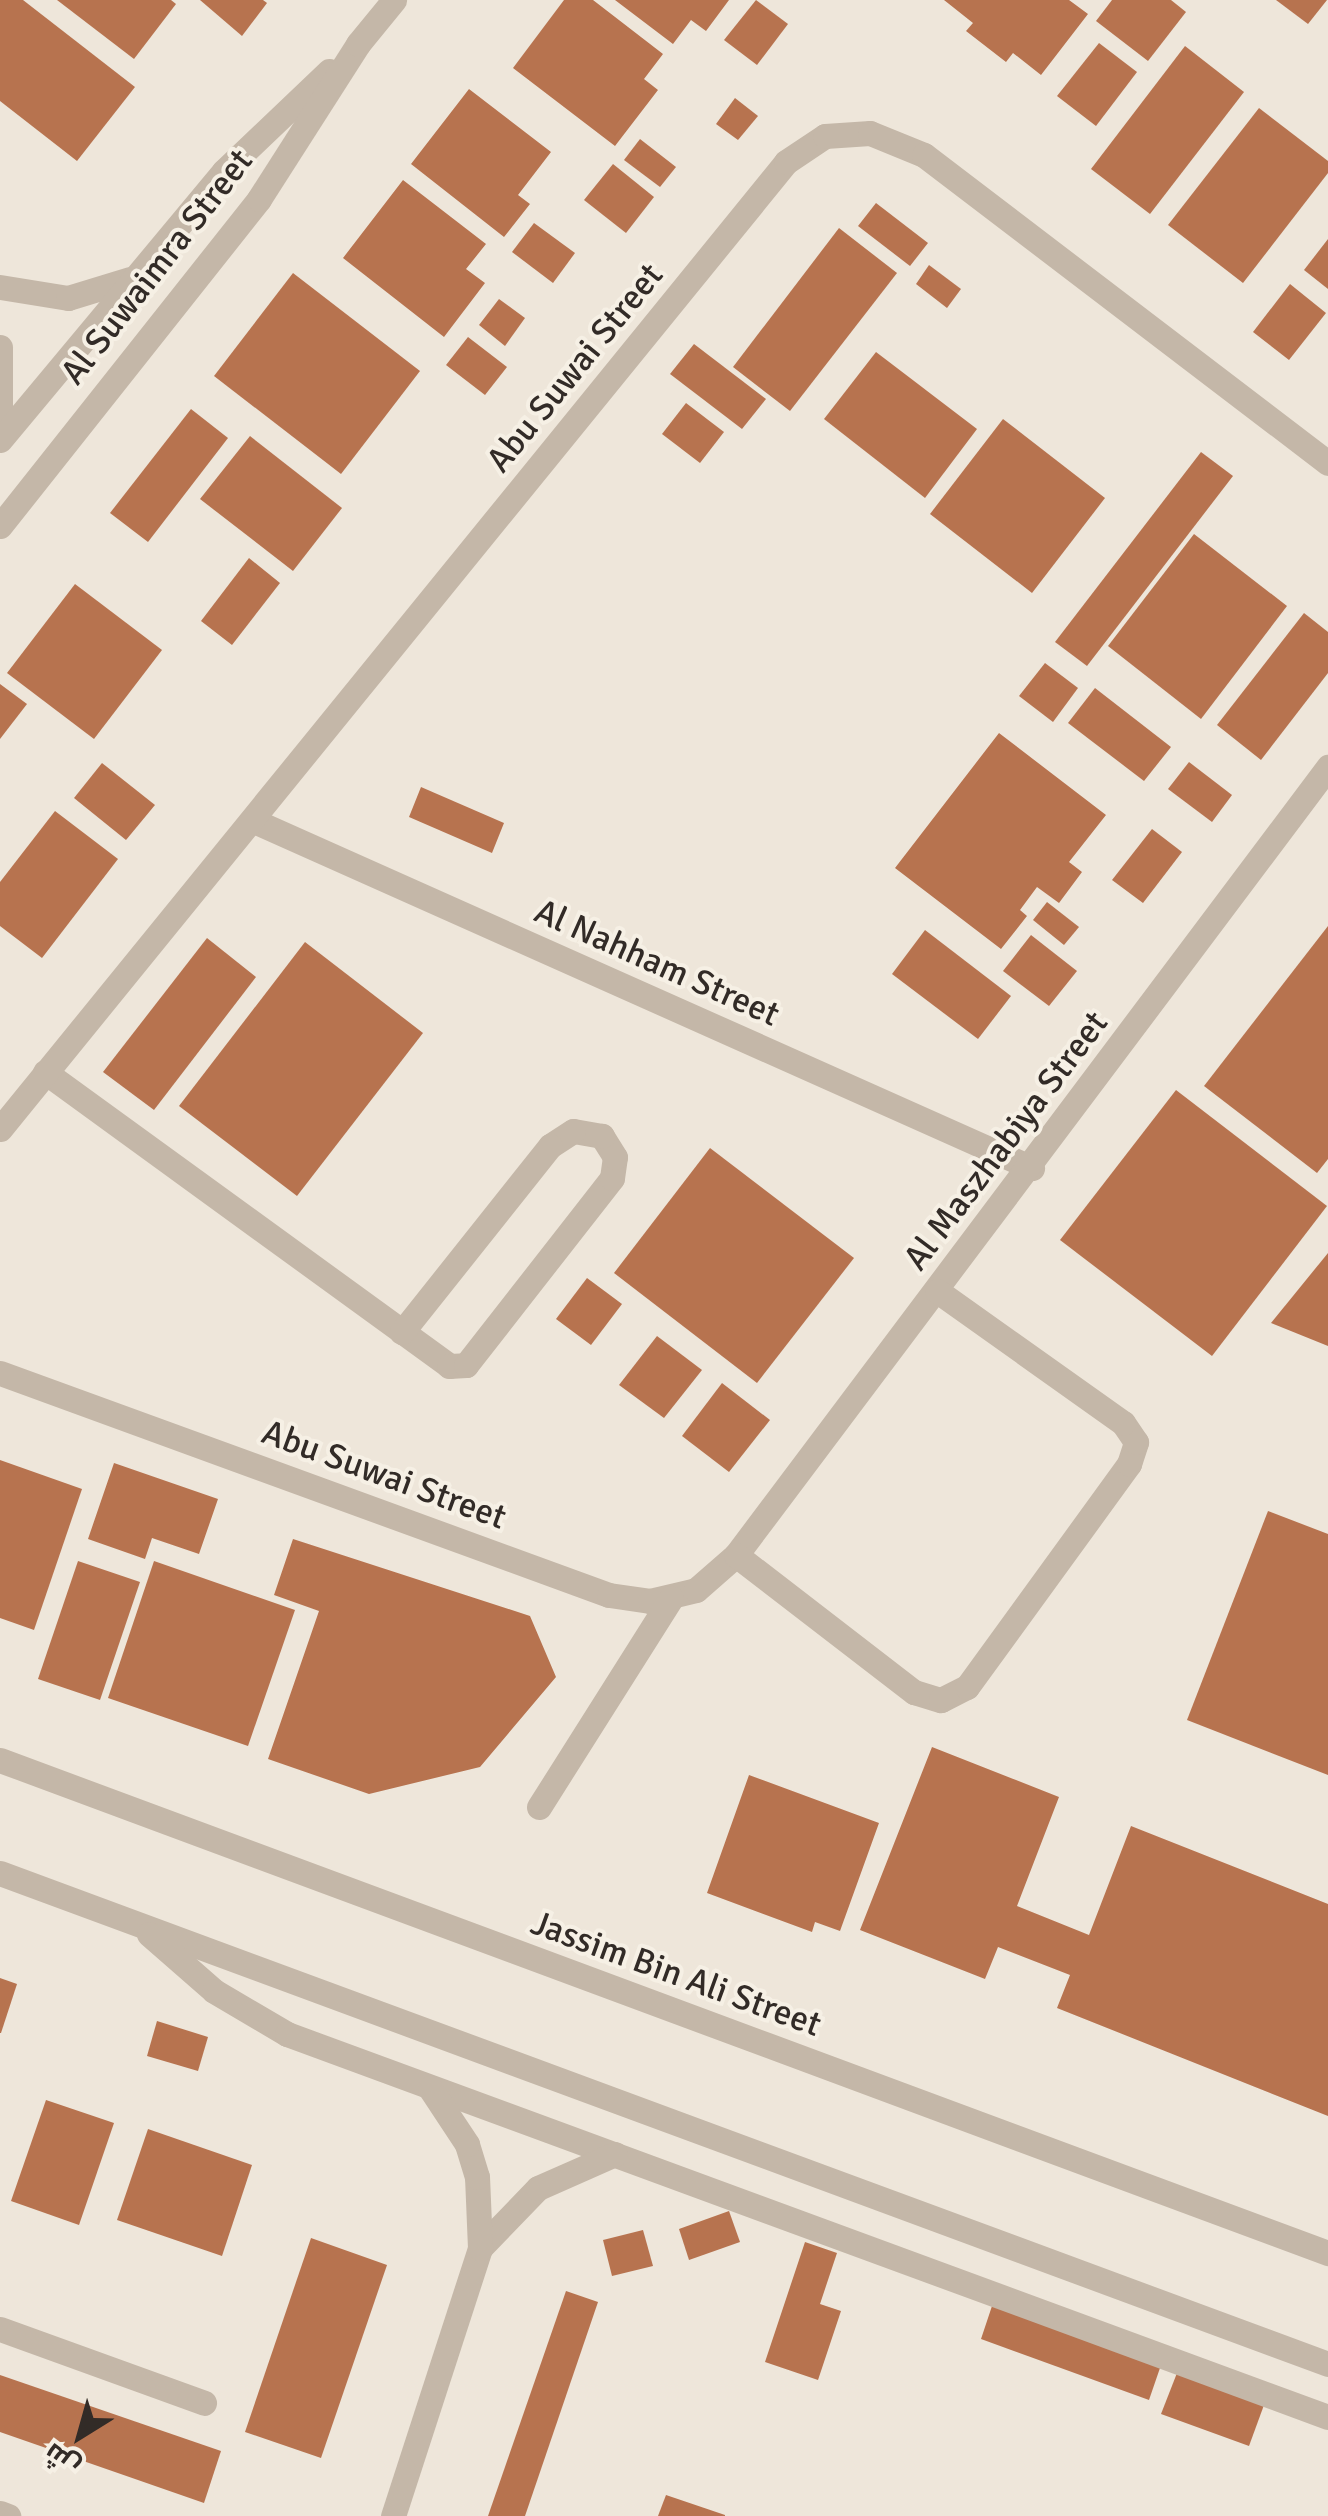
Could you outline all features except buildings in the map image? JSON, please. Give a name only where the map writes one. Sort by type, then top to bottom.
[{"type":"street","name":"Al Suwaimra Street","points":[[0,526],[260,199],[358,44],[394,0]]},
{"type":"street","name":"Al Suwaimra Street","points":[[0,440],[224,171],[358,44]]},
{"type":"street","name":"Abu Suwai Street","points":[[0,1128],[254,821],[786,162],[825,136],[870,133],[924,155],[1328,464]]},
{"type":"street","points":[[0,287],[68,298],[134,278]]},
{"type":"street","points":[[0,347],[0,418]]},
{"type":"street","name":"Al Maszhabiya Street","points":[[736,1554],[1032,1168],[1328,766]]},
{"type":"street","name":"Al Nahham Street","points":[[254,821],[1032,1168]]},
{"type":"street","points":[[45,1072],[402,1332],[449,1366],[466,1365],[612,1178],[615,1157],[602,1136],[573,1131],[550,1146],[402,1332]]},
{"type":"street","points":[[539,1807],[671,1598],[696,1590],[736,1554],[914,1692],[941,1700],[967,1687],[1129,1464],[1136,1442],[1123,1423],[937,1291]]},
{"type":"street","name":"Abu Suwai Street","points":[[0,1373],[610,1595],[671,1598]]},
{"type":"street","name":"Jassim Bin Ali Street","points":[[0,1760],[1328,2253]]},
{"type":"street","points":[[0,1873],[1328,2364]]},
{"type":"street","points":[[142,1927],[181,1966],[250,2014],[428,2085],[1328,2417]]},
{"type":"street","points":[[393,2516],[480,2248],[482,2212],[467,2144],[428,2085]]},
{"type":"street","points":[[480,2248],[538,2188],[615,2154]]},
{"type":"street","points":[[0,2329],[204,2403]]},
{"type":"street","points":[[0,2513],[8,2516]]}]
